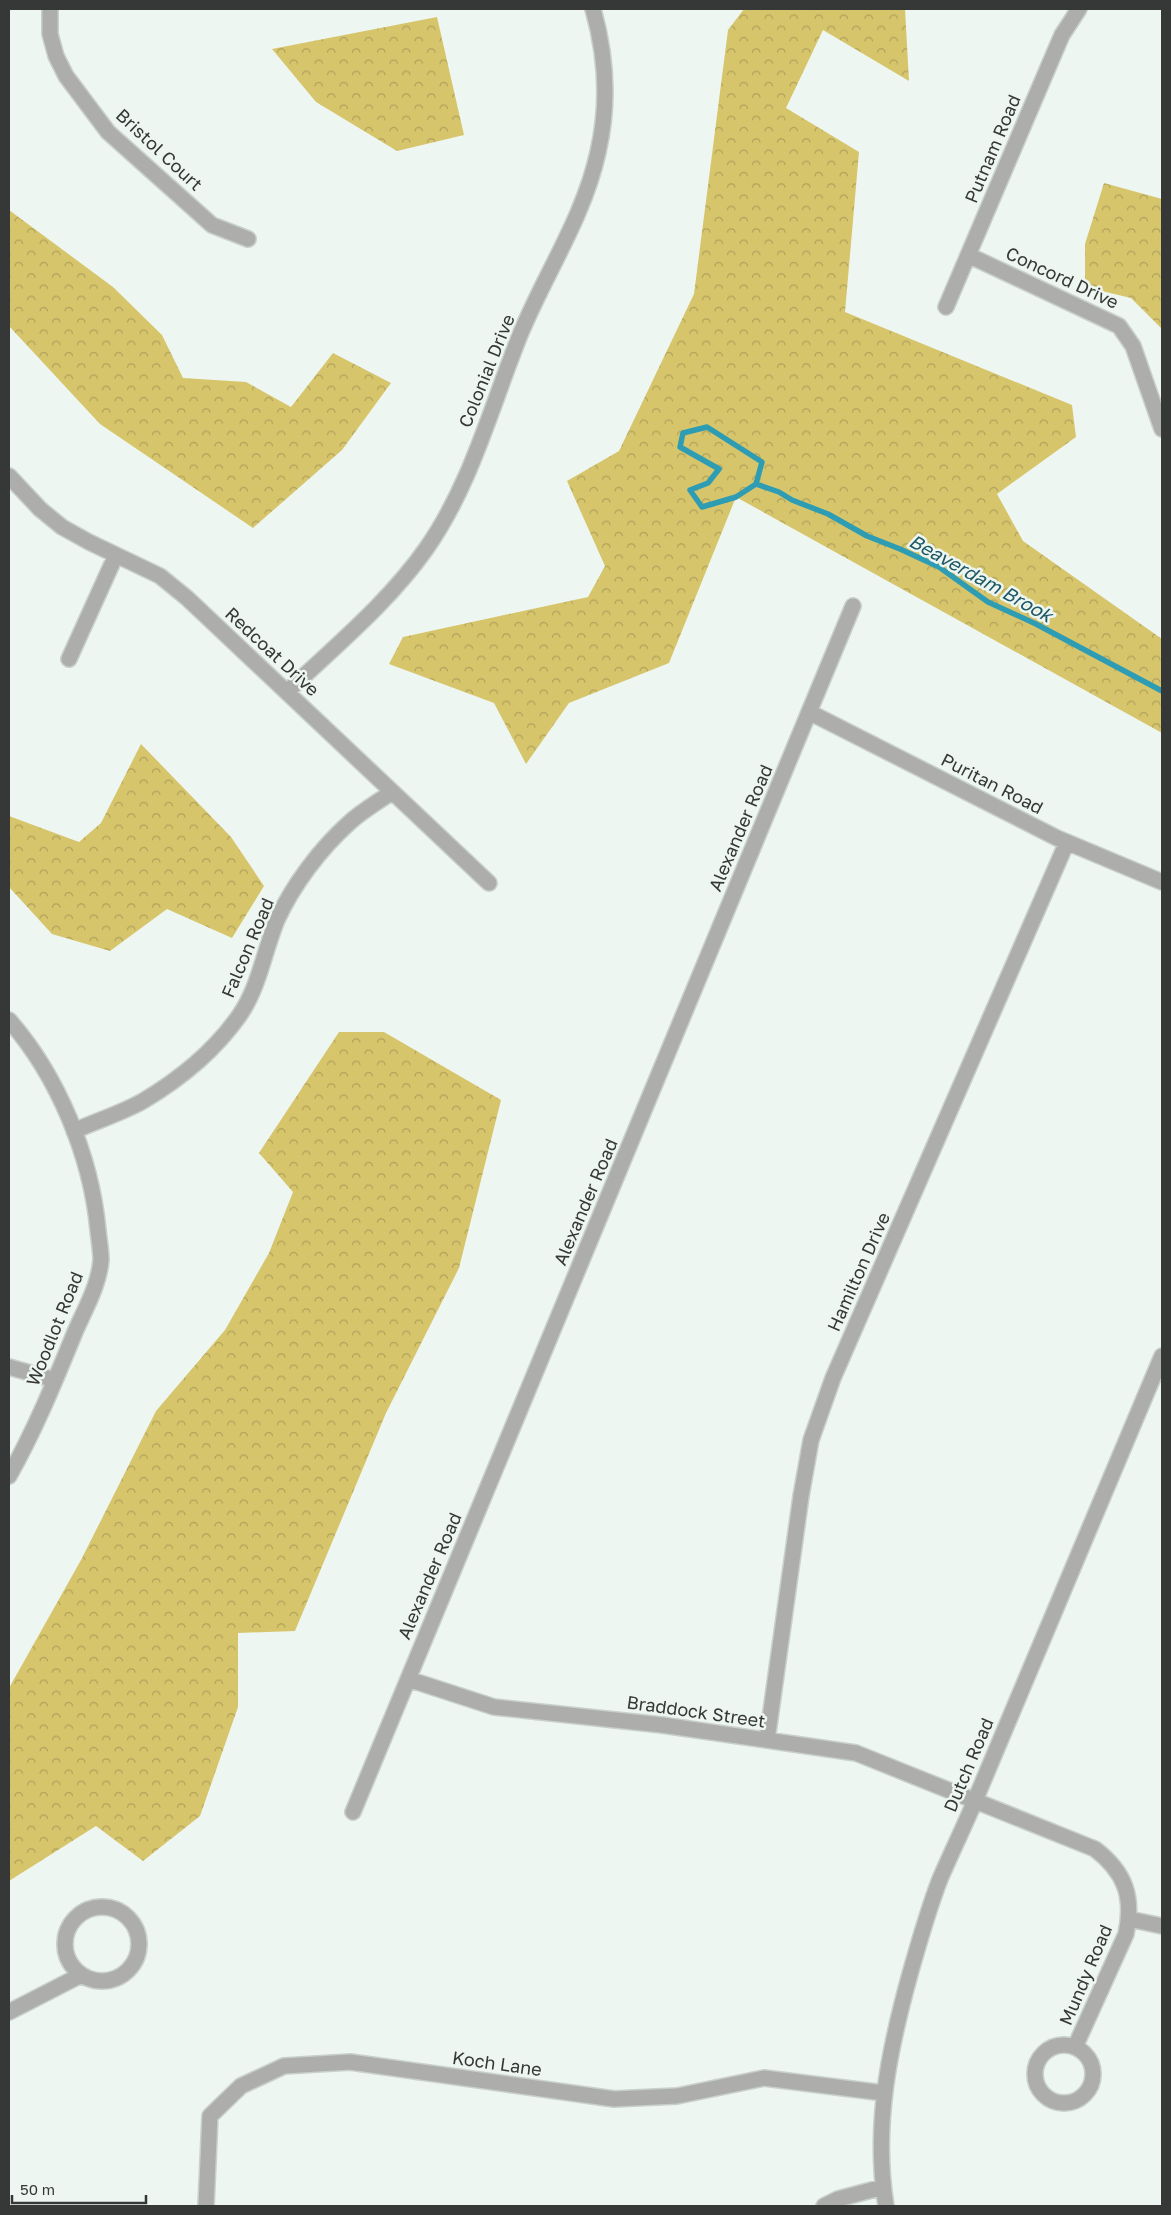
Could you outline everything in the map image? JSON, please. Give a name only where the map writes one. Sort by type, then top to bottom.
[{"type":"street","name":"Bristol Court","points":[[50,9],[50,34],[56,56],[66,76],[108,132],[212,225],[248,239]]},
{"type":"street","name":"Colonial Drive","points":[[286,692],[399,583],[425,549],[448,514],[467,476],[521,334],[580,210],[593,173],[604,120],[605,90],[603,59],[593,9]]},
{"type":"street","name":"Putnam Road","points":[[946,307],[1062,35],[1079,9]]},
{"type":"street","name":"Concord Drive","points":[[968,255],[1119,326],[1134,346],[1162,429]]},
{"type":"street","name":"Redcoat Drive","points":[[9,476],[40,509],[62,527],[160,576],[187,598],[489,883]]},
{"type":"street","points":[[69,659],[116,555]]},
{"type":"street","name":"Alexander Road","points":[[353,1812],[853,606]]},
{"type":"street","name":"Puritan Road","points":[[809,712],[1067,842],[1162,882]]},
{"type":"street","name":"Falcon Road","points":[[74,1131],[142,1101],[171,1082],[218,1043],[241,1014],[253,988],[277,921],[296,886],[319,855],[349,822],[392,792]]},
{"type":"street","name":"Hamilton Drive","points":[[768,1740],[801,1496],[812,1440],[833,1378],[1067,842]]},
{"type":"street","name":"Woodlot Road","points":[[9,1020],[36,1057],[58,1094],[74,1131],[88,1175],[97,1216],[101,1259],[97,1280],[31,1437],[9,1476]]},
{"type":"street","name":"Dutch Road","points":[[886,2206],[881,2148],[884,2093],[894,2031],[939,1880],[975,1801],[1162,1356]]},
{"type":"street","points":[[9,1367],[55,1380]]},
{"type":"street","name":"Braddock Street","points":[[408,1679],[494,1707],[662,1724],[856,1754],[975,1801]]},
{"type":"street","name":"Mundy Road","points":[[975,1801],[1095,1849],[1107,1858],[1124,1882],[1128,1897],[1129,1919],[1126,1934],[1075,2047]]},
{"type":"street","points":[[101,1907],[123,1914],[137,1932],[138,1949],[133,1965],[125,1974],[109,1980],[92,1980],[81,1975],[69,1960],[66,1950],[66,1938],[72,1924],[80,1915],[101,1907]]},
{"type":"street","points":[[1129,1919],[1162,1926]]},
{"type":"street","points":[[9,2012],[81,1975]]},
{"type":"street","name":"Koch Lane","points":[[206,2206],[210,2116],[241,2086],[284,2066],[350,2062],[614,2098],[677,2096],[764,2078],[884,2093]]},
{"type":"street","points":[[824,2206],[838,2199],[883,2187]]},
{"type":"green space","points":[[744,9],[905,9],[909,81],[823,30],[786,108],[859,152],[845,312],[1072,405],[1076,437],[997,494],[1023,541],[1162,639],[1162,733],[736,497],[669,663],[569,703],[526,764],[494,703],[389,664],[403,637],[588,597],[605,566],[567,481],[619,451],[694,294],[728,30]]},
{"type":"green space","points":[[437,17],[464,135],[397,151],[316,102],[272,49]]},
{"type":"green space","points":[[1104,183],[1162,199],[1162,329],[1131,298],[1085,287],[1085,244]]},
{"type":"green space","points":[[9,210],[113,287],[162,335],[183,378],[246,382],[291,407],[333,353],[391,383],[342,450],[253,528],[100,424],[9,326]]},
{"type":"green space","points":[[141,744],[231,837],[264,886],[232,938],[167,909],[110,951],[52,934],[9,887],[9,816],[79,842],[101,823]]},
{"type":"green space","points":[[339,1032],[384,1032],[501,1100],[459,1268],[386,1413],[295,1631],[238,1633],[238,1707],[200,1816],[143,1861],[96,1826],[9,1881],[9,1688],[81,1560],[156,1411],[225,1330],[269,1253],[293,1192],[259,1153]]},
{"type":"waterway","points":[[707,427],[762,462],[756,484],[736,497],[702,507],[690,490],[708,483],[719,469],[680,447],[683,433],[707,427]]},
{"type":"waterway","name":"Beaverdam Brook","points":[[756,484],[828,514],[867,536],[939,567],[988,602],[1036,624],[1162,691]]}]
